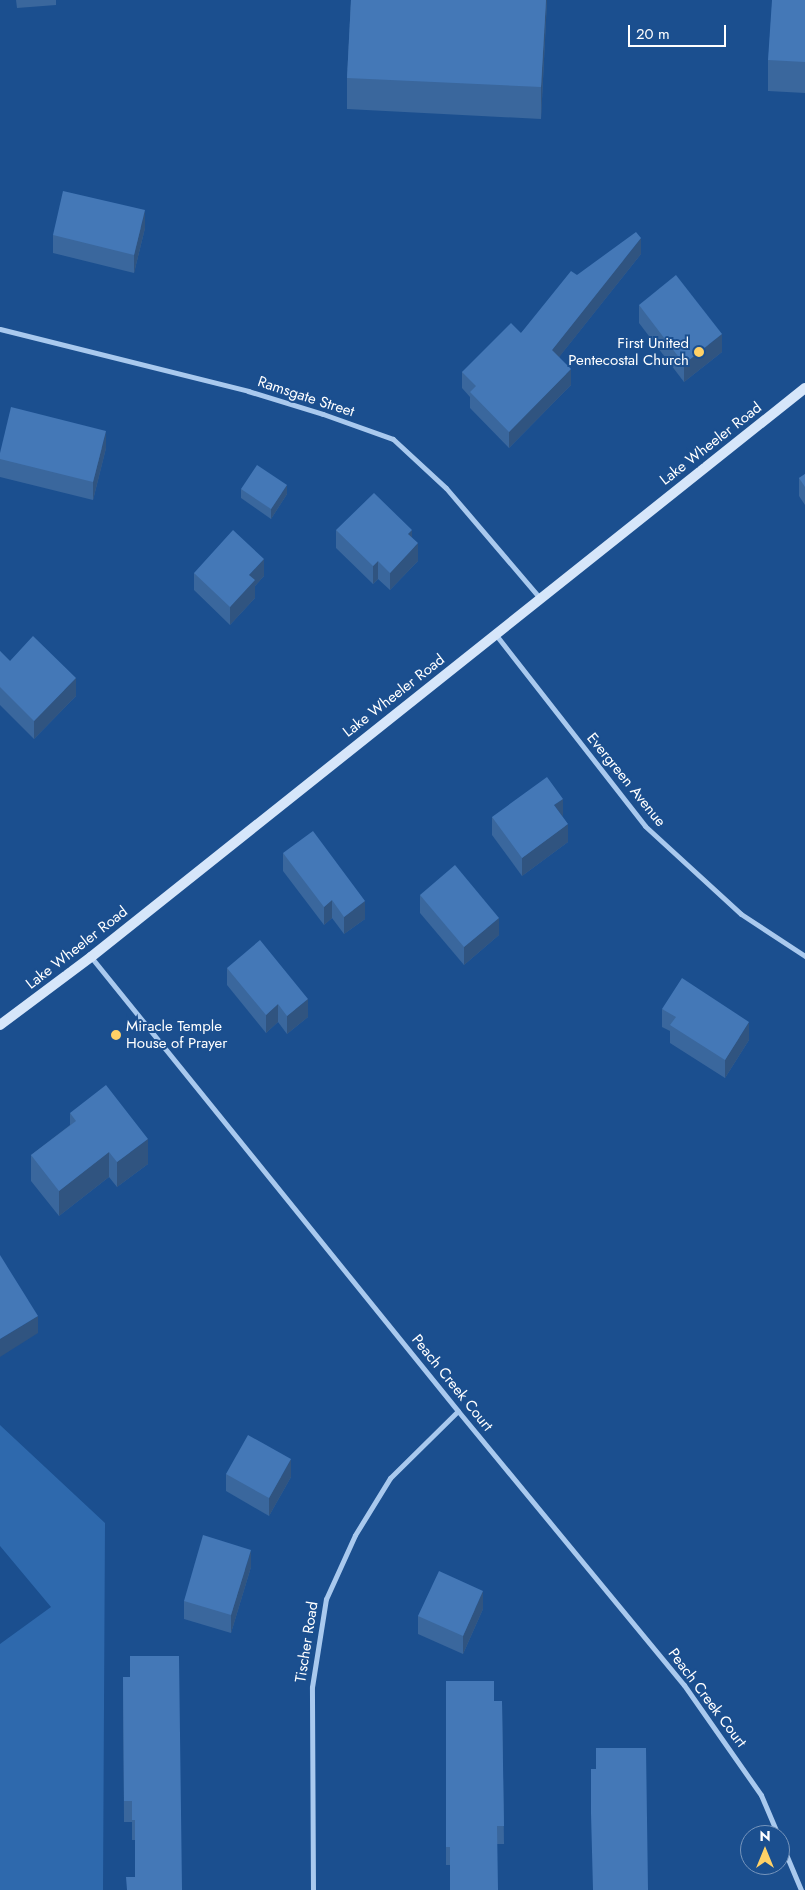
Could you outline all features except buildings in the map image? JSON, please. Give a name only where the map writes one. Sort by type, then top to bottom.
[{"type":"main road","name":"Lake Wheeler Road","points":[[0,1025],[91,957],[805,388]]},
{"type":"street","name":"Ramsgate Street","points":[[0,329],[248,391],[323,414],[393,439],[446,488],[540,598]]},
{"type":"street","name":"Evergreen Avenue","points":[[496,635],[645,826],[741,914],[805,956]]},
{"type":"street","name":"Peach Creek Court","points":[[91,957],[458,1411],[684,1685],[761,1795],[774,1825]]},
{"type":"street","name":"Tischer Road","points":[[313,1890],[312,1687],[326,1599],[355,1535],[390,1478],[458,1411]]},
{"type":"street","points":[[790,1864],[801,1890]]},
{"type":"shaded area","points":[[0,1425],[105,1523],[103,1890],[0,1890],[0,1644],[51,1607],[0,1546]]},
{"type":"place","name":"First United Pentecostal Church","points":[[699,352]]},
{"type":"place","name":"Miracle Temple House of Prayer","points":[[116,1035]]}]
